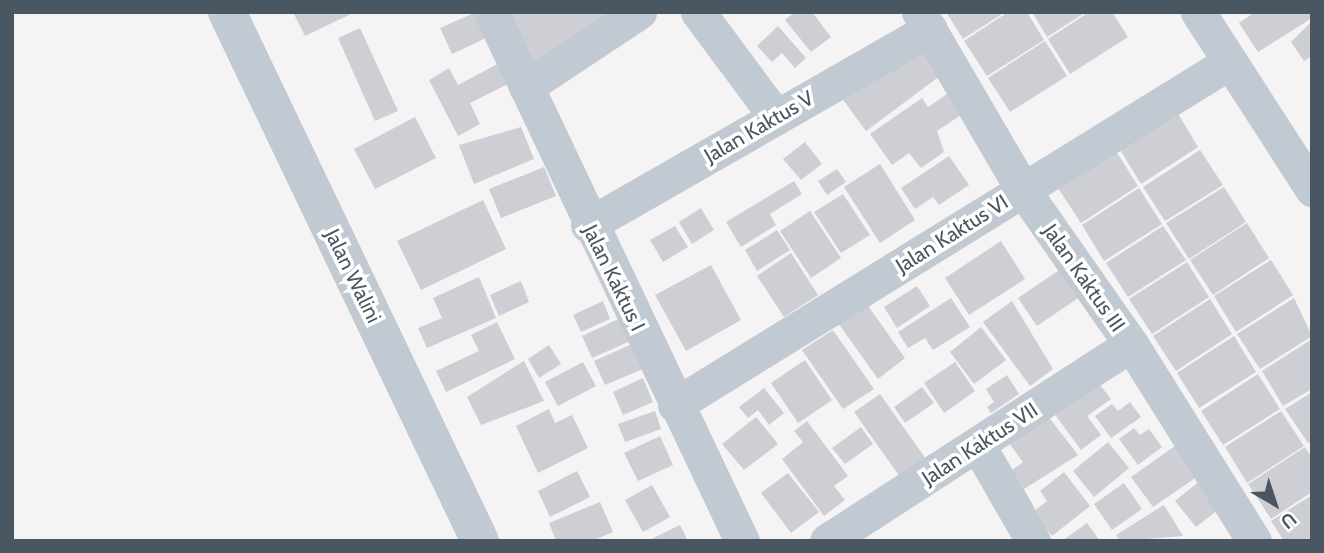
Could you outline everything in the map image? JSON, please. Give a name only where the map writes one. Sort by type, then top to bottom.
[{"type":"street","name":"Jalan Walini","points":[[227,12],[480,541]]},
{"type":"street","name":"Jalan Kaktus I","points":[[491,12],[588,225],[742,541]]},
{"type":"street","points":[[526,87],[639,12]]},
{"type":"street","points":[[698,12],[776,117]]},
{"type":"street","points":[[1198,12],[1228,63],[1312,189]]},
{"type":"street","name":"Jalan Kaktus V","points":[[588,225],[776,117],[924,21]]},
{"type":"street","name":"Jalan Kaktus III","points":[[924,21],[1023,190],[1131,344],[1254,541]]},
{"type":"street","name":"Jalan Kaktus VI","points":[[675,405],[1228,63]]},
{"type":"street","name":"Jalan Kaktus VII","points":[[827,541],[979,447],[1131,344]]},
{"type":"street","points":[[979,447],[1033,541]]},
{"type":"building","points":[[293,12],[355,12],[305,36]]},
{"type":"building","points":[[476,12],[488,37],[452,54],[440,28]]},
{"type":"building","points":[[499,12],[608,12],[538,69]]},
{"type":"building","points":[[795,12],[812,12],[831,37],[811,52],[785,20]]},
{"type":"building","points":[[946,12],[1005,12],[963,39]]},
{"type":"building","points":[[1008,12],[1027,12],[1044,40],[987,76],[964,41]]},
{"type":"building","points":[[1032,12],[1086,12],[1047,37]]},
{"type":"building","points":[[1089,12],[1112,12],[1128,37],[1070,74],[1048,39]]},
{"type":"building","points":[[1255,12],[1312,12],[1312,18],[1258,52],[1239,23]]},
{"type":"building","points":[[1312,21],[1312,56],[1304,61],[1291,42]]},
{"type":"building","points":[[778,26],[806,58],[795,68],[782,53],[772,62],[757,46]]},
{"type":"building","points":[[360,28],[398,111],[375,121],[338,38]]},
{"type":"building","points":[[1045,41],[1067,76],[1010,112],[988,78]]},
{"type":"building","points":[[919,48],[940,76],[866,131],[841,97],[869,76],[873,83]]},
{"type":"building","points":[[505,60],[516,80],[470,103],[480,124],[458,136],[429,80],[449,68],[458,85]]},
{"type":"building","points":[[950,92],[964,113],[937,131],[944,152],[921,168],[909,153],[892,165],[870,134],[922,98],[928,107]]},
{"type":"building","points":[[1177,112],[1198,147],[1141,184],[1119,148]]},
{"type":"building","points":[[415,117],[436,158],[375,189],[354,149]]},
{"type":"building","points":[[521,127],[534,159],[474,184],[459,145]]},
{"type":"building","points":[[805,142],[822,164],[801,180],[783,159]]},
{"type":"building","points":[[1200,150],[1223,185],[1165,221],[1143,187]]},
{"type":"building","points":[[1116,151],[1138,186],[1081,223],[1058,188]]},
{"type":"building","points":[[949,156],[969,185],[939,205],[933,197],[915,209],[901,188]]},
{"type":"building","points":[[880,164],[915,220],[880,243],[844,187]]},
{"type":"building","points":[[544,167],[556,196],[501,218],[489,189]]},
{"type":"building","points":[[837,169],[846,182],[827,195],[818,181]]},
{"type":"building","points":[[794,181],[802,194],[770,214],[776,225],[741,247],[726,222]]},
{"type":"building","points":[[1224,187],[1246,222],[1189,259],[1166,223]]},
{"type":"building","points":[[1139,188],[1162,224],[1104,261],[1082,225]]},
{"type":"building","points":[[843,194],[870,235],[841,253],[814,212]]},
{"type":"building","points":[[483,200],[506,249],[421,290],[397,241]]},
{"type":"building","points":[[701,208],[714,230],[692,244],[679,222]]},
{"type":"building","points":[[810,211],[841,258],[811,278],[780,231]]},
{"type":"building","points":[[1247,223],[1269,258],[1213,295],[1190,260]]},
{"type":"building","points":[[675,226],[688,247],[663,262],[650,240]]},
{"type":"building","points":[[1163,226],[1186,260],[1128,297],[1106,263]]},
{"type":"building","points":[[777,230],[790,250],[757,271],[745,250]]},
{"type":"building","points":[[1001,241],[1025,279],[969,315],[945,278]]},
{"type":"building","points":[[791,253],[818,295],[784,317],[757,276]]},
{"type":"building","points":[[1271,260],[1293,295],[1236,332],[1214,296]]},
{"type":"building","points":[[1187,262],[1209,297],[1152,334],[1129,299]]},
{"type":"building","points":[[711,265],[741,320],[686,351],[655,295]]},
{"type":"building","points":[[1065,266],[1084,294],[1037,326],[1018,298]]},
{"type":"building","points":[[479,277],[496,318],[427,348],[418,328],[442,318],[433,298]]},
{"type":"building","points":[[521,281],[529,302],[499,316],[490,295]]},
{"type":"building","points":[[917,286],[930,306],[897,328],[884,307]]},
{"type":"building","points":[[951,298],[970,327],[933,350],[925,338],[908,348],[898,332]]},
{"type":"building","points":[[1294,298],[1312,336],[1260,369],[1237,334]]},
{"type":"building","points":[[1210,299],[1232,334],[1176,371],[1153,336]]},
{"type":"building","points":[[603,301],[610,319],[581,332],[573,315]]},
{"type":"building","points":[[1012,301],[1053,369],[1030,386],[983,322]]},
{"type":"building","points":[[866,303],[905,358],[878,379],[838,323]]},
{"type":"building","points":[[623,317],[633,340],[592,358],[582,336]]},
{"type":"building","points":[[497,322],[515,359],[446,392],[436,371],[479,351],[471,335]]},
{"type":"building","points":[[981,327],[1006,360],[974,384],[950,352]]},
{"type":"building","points":[[833,330],[874,389],[843,409],[802,350]]},
{"type":"building","points":[[1234,336],[1256,372],[1199,408],[1177,373]]},
{"type":"building","points":[[1312,339],[1312,389],[1283,406],[1262,371]]},
{"type":"building","points":[[632,344],[643,369],[605,385],[594,361]]},
{"type":"building","points":[[549,345],[561,364],[539,378],[528,359]]},
{"type":"building","points":[[805,360],[832,400],[798,423],[771,383]]},
{"type":"building","points":[[524,361],[544,401],[481,425],[467,397]]},
{"type":"building","points":[[583,362],[596,386],[558,406],[545,382]]},
{"type":"building","points":[[955,362],[975,391],[944,413],[924,383]]},
{"type":"building","points":[[1258,374],[1280,409],[1223,445],[1201,411]]},
{"type":"building","points":[[1007,375],[1019,394],[991,413],[987,407],[994,402],[986,389]]},
{"type":"building","points":[[643,378],[653,402],[623,415],[613,392]]},
{"type":"building","points":[[1096,380],[1111,399],[1087,416],[1101,435],[1081,450],[1053,412]]},
{"type":"building","points":[[922,387],[934,403],[905,423],[894,407]]},
{"type":"building","points":[[764,388],[784,413],[769,425],[758,410],[748,418],[739,407]]},
{"type":"building","points":[[1312,392],[1312,441],[1308,443],[1285,409]]},
{"type":"building","points":[[880,394],[926,459],[900,477],[854,412]]},
{"type":"building","points":[[1130,402],[1141,417],[1111,438],[1095,416],[1112,404],[1118,411]]},
{"type":"building","points":[[549,409],[555,423],[572,415],[588,448],[538,473],[516,426]]},
{"type":"building","points":[[655,411],[661,429],[625,442],[618,424]]},
{"type":"building","points":[[1044,411],[1078,455],[1024,489],[1011,471],[1023,462],[1006,439]]},
{"type":"building","points":[[1281,411],[1304,446],[1247,483],[1225,447]]},
{"type":"building","points":[[756,417],[778,444],[744,470],[722,444]]},
{"type":"building","points":[[807,421],[848,476],[834,486],[845,500],[824,516],[782,459],[803,442],[794,431]]},
{"type":"building","points":[[861,427],[873,444],[845,464],[832,448]]},
{"type":"building","points":[[1134,428],[1140,435],[1149,429],[1162,447],[1138,465],[1119,439]]},
{"type":"building","points":[[660,436],[673,465],[638,481],[624,453]]},
{"type":"building","points":[[1108,442],[1129,468],[1094,497],[1073,471]]},
{"type":"building","points":[[1179,443],[1201,474],[1153,507],[1131,477]]},
{"type":"building","points":[[1305,447],[1312,458],[1312,492],[1271,519],[1248,484]]},
{"type":"building","points":[[577,471],[590,497],[550,517],[538,491]]},
{"type":"building","points":[[1064,472],[1090,506],[1052,536],[1033,512],[1047,501],[1040,491]]},
{"type":"building","points":[[788,473],[819,512],[791,533],[761,493]]},
{"type":"building","points":[[1202,479],[1223,506],[1196,527],[1175,501]]},
{"type":"building","points":[[1124,483],[1142,509],[1112,530],[1094,504]]},
{"type":"building","points":[[652,485],[670,517],[643,532],[625,500]]},
{"type":"building","points":[[1312,495],[1312,541],[1284,541],[1271,521]]},
{"type":"building","points":[[600,502],[613,532],[592,541],[556,541],[549,523]]},
{"type":"building","points":[[1164,505],[1183,536],[1120,541],[1116,535]]},
{"type":"building","points":[[1087,523],[1100,541],[1062,541]]},
{"type":"building","points":[[680,525],[688,541],[647,541]]}]
